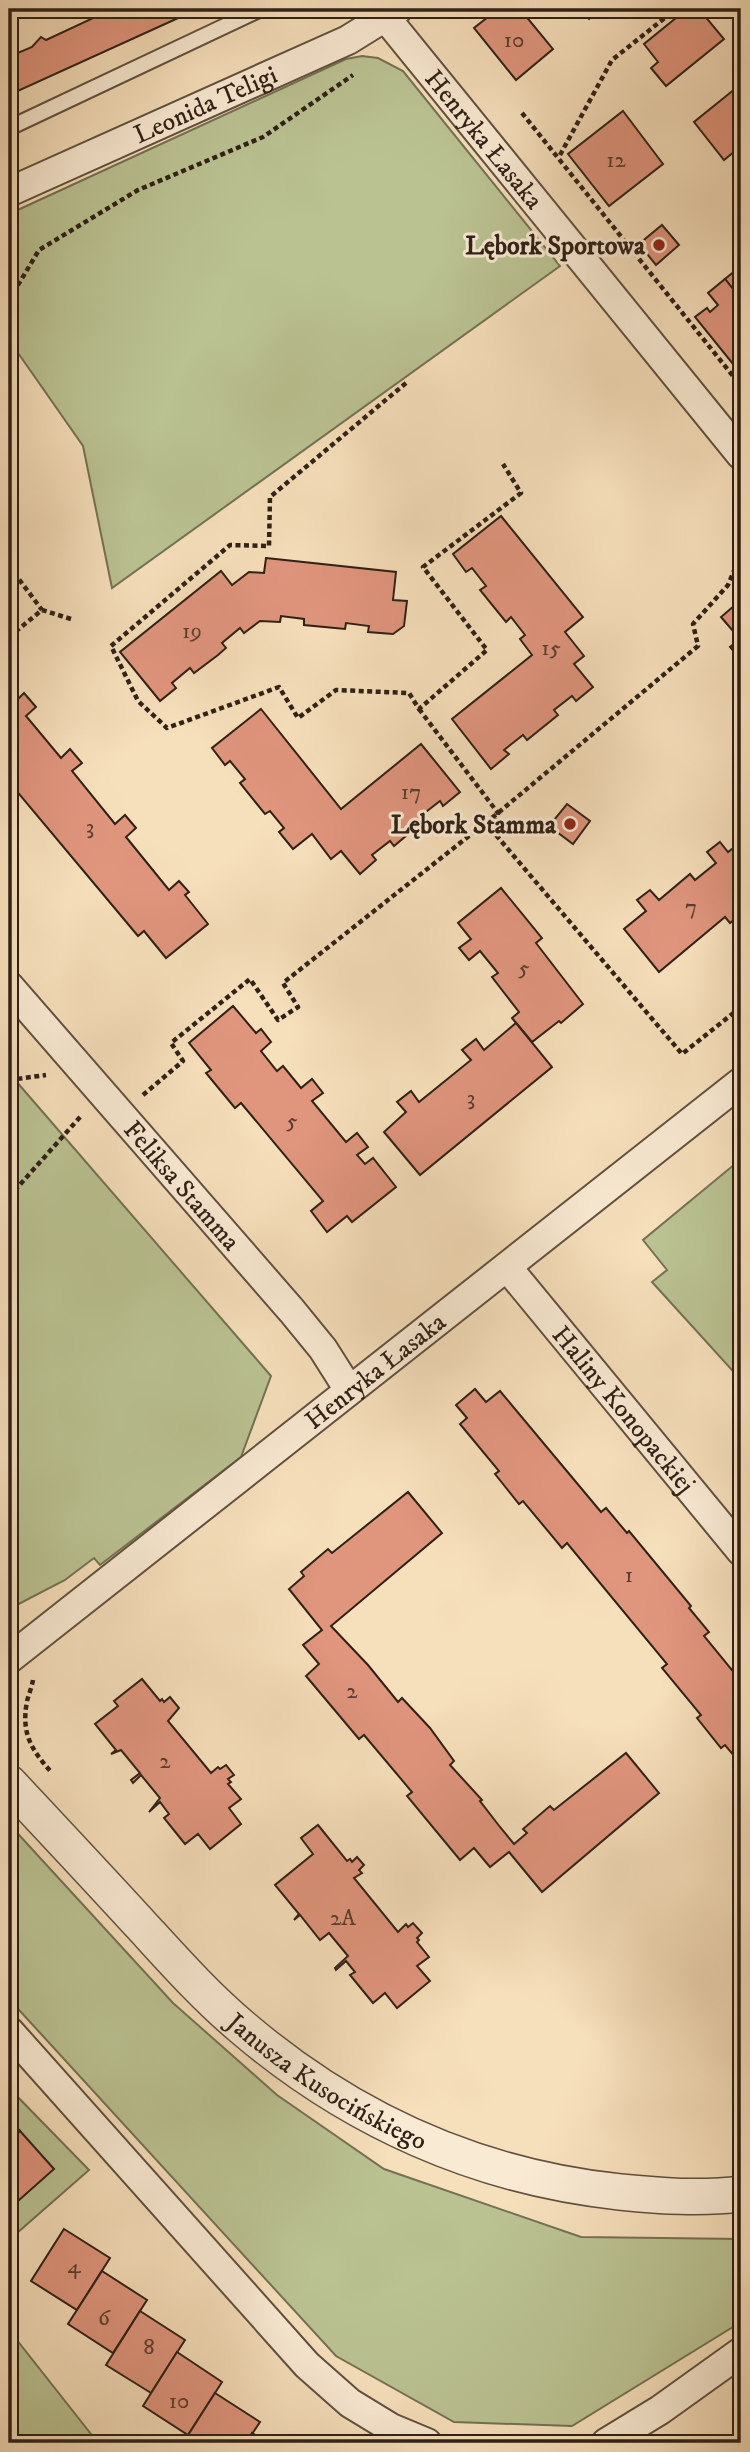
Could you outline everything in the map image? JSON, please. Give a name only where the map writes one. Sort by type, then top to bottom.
[{"type":"street","name":"Leonida Teligi","points":[[9,192],[348,40],[386,12]]},
{"type":"street","name":"Henryka Łasaka","points":[[386,12],[741,455]]},
{"type":"street","name":"Feliksa Stamma","points":[[9,986],[300,1321],[323,1349],[349,1390]]},
{"type":"street","name":"Henryka Łasaka","points":[[11,1657],[741,1082]]},
{"type":"street","name":"Haliny Konopackiej","points":[[507,1267],[741,1551]]},
{"type":"street","name":"Janusza Kusocińskiego","points":[[9,1783],[188,1976],[241,2026],[295,2070],[368,2115],[435,2148],[533,2178],[580,2188],[654,2196],[741,2194]]},
{"type":"street","points":[[9,2031],[307,2365],[350,2403],[391,2427],[427,2443]]},
{"type":"street","points":[[606,2443],[660,2410],[741,2352]]},
{"type":"lane","points":[[9,128],[261,9]]},
{"type":"path","points":[[561,155],[612,60],[676,9]]},
{"type":"path","points":[[9,300],[39,250],[138,190],[263,137],[358,70]]},
{"type":"path","points":[[522,113],[741,386]]},
{"type":"path","points":[[406,383],[270,497],[269,546],[230,545],[111,646],[138,701],[167,728],[279,687],[298,718],[336,690],[410,693],[419,709],[498,813],[496,835],[682,1054],[741,1007]]},
{"type":"path","points":[[419,709],[487,650],[424,567],[521,492],[503,464]]},
{"type":"path","points":[[120,1114],[183,1062],[171,1043],[250,979],[278,1020],[298,1007],[283,983],[498,813],[698,646],[693,624],[728,585],[741,554]]},
{"type":"path","points":[[9,566],[43,610],[71,619]]},
{"type":"path","points":[[9,637],[43,610]]},
{"type":"path","points":[[9,1197],[102,1092]]},
{"type":"path","points":[[11,1657],[34,1681],[26,1710],[29,1742],[32,1750],[54,1775]]},
{"type":"green space","points":[[362,56],[378,58],[403,71],[560,266],[112,588],[83,446],[9,340],[9,214],[346,59]]},
{"type":"green space","points":[[9,1073],[271,1376],[241,1457],[100,1565],[94,1558],[65,1580],[9,1609]]},
{"type":"green space","points":[[741,1159],[741,1380],[652,1282],[667,1270],[643,1240]]},
{"type":"green space","points":[[9,1824],[173,2003],[277,2095],[384,2169],[581,2237],[741,2239],[741,2322],[572,2426],[454,2422],[336,2356],[9,1999]]},
{"type":"green space","points":[[9,2088],[89,2170],[9,2240]]},
{"type":"green space","points":[[9,2330],[98,2443],[9,2443]]},
{"type":"building","points":[[108,9],[198,9],[9,95],[11,49],[18,53],[32,47],[41,37],[46,40]]},
{"type":"building","points":[[490,9],[520,9],[553,49],[516,80],[474,28],[493,13]]},
{"type":"building","points":[[580,9],[602,9],[589,19]]},
{"type":"building","points":[[687,9],[699,9],[724,39],[666,86],[651,68],[658,62],[644,44]]},
{"type":"building","points":[[741,84],[741,146],[724,160],[694,122]]},
{"type":"building","points":[[623,111],[663,164],[609,206],[568,154]]},
{"type":"building","name":"Lębork Sportowa","points":[[662,225],[679,245],[656,265],[639,244]]},
{"type":"building","points":[[741,266],[741,299],[725,279]]},
{"type":"building","points":[[725,279],[741,299],[741,365],[737,369],[695,317],[707,308],[710,312],[718,305],[708,293]]},
{"type":"building","points":[[501,516],[583,617],[565,632],[584,656],[574,664],[593,687],[576,701],[572,696],[554,710],[558,715],[527,740],[523,735],[504,750],[509,754],[491,769],[452,719],[532,655],[520,639],[525,635],[511,617],[506,622],[480,590],[486,586],[472,568],[466,572],[453,554]]},
{"type":"building","points":[[266,558],[396,572],[393,600],[407,601],[404,626],[393,634],[368,632],[369,626],[346,623],[345,629],[304,625],[304,619],[281,616],[280,622],[260,621],[244,633],[240,628],[222,643],[226,648],[194,673],[190,668],[172,683],[176,688],[160,701],[120,652],[221,571],[232,585],[249,572],[264,573]]},
{"type":"building","points":[[741,600],[740,659],[730,647],[740,639],[721,617]]},
{"type":"building","points":[[24,693],[36,707],[26,716],[61,758],[70,749],[82,763],[72,771],[115,824],[125,815],[136,828],[126,837],[169,890],[179,881],[189,892],[185,895],[208,924],[166,958],[144,931],[138,936],[9,782],[9,695],[15,702]]},
{"type":"building","points":[[261,709],[341,809],[421,744],[460,792],[443,806],[440,801],[422,815],[425,820],[394,846],[390,841],[372,855],[376,860],[360,874],[341,851],[331,859],[312,834],[293,849],[279,832],[284,828],[270,811],[265,814],[240,783],[245,779],[230,761],[225,765],[212,748]]},
{"type":"building","name":"Lębork Stamma","points":[[567,804],[590,821],[573,844],[549,826]]},
{"type":"building","points":[[720,842],[728,852],[741,842],[741,914],[730,923],[725,917],[659,972],[624,929],[646,911],[637,900],[650,890],[659,900],[690,874],[695,880],[716,863],[707,852]]},
{"type":"building","points":[[501,888],[542,938],[536,943],[583,1004],[532,1042],[512,1018],[519,1012],[492,977],[498,973],[480,951],[469,960],[459,948],[471,939],[458,923]]},
{"type":"building","points":[[233,1006],[256,1033],[261,1029],[271,1042],[261,1051],[277,1071],[283,1066],[301,1088],[312,1079],[323,1093],[312,1101],[346,1142],[357,1133],[368,1147],[357,1155],[365,1164],[373,1158],[396,1187],[352,1222],[347,1216],[327,1232],[311,1211],[323,1201],[241,1103],[235,1108],[206,1073],[211,1070],[189,1043]]},
{"type":"building","points":[[516,1023],[552,1067],[420,1175],[384,1132],[406,1112],[397,1102],[411,1091],[419,1102],[471,1060],[462,1050],[476,1039],[484,1050]]},
{"type":"building","points":[[475,1389],[486,1402],[500,1391],[601,1512],[606,1508],[627,1533],[629,1531],[691,1606],[689,1608],[709,1632],[704,1636],[741,1681],[741,1764],[725,1745],[721,1748],[697,1718],[701,1715],[662,1668],[667,1664],[567,1543],[562,1548],[523,1501],[519,1504],[495,1474],[499,1471],[460,1424],[467,1418],[456,1405]]},
{"type":"building","points":[[408,1492],[442,1533],[331,1626],[398,1702],[402,1698],[430,1728],[454,1761],[450,1765],[482,1800],[480,1801],[514,1844],[527,1833],[523,1829],[550,1806],[554,1810],[626,1753],[659,1793],[542,1892],[509,1852],[490,1867],[474,1848],[460,1860],[407,1796],[412,1792],[364,1735],[359,1739],[306,1676],[319,1664],[303,1645],[322,1630],[289,1589],[304,1576],[301,1572],[328,1549],[332,1553]]},
{"type":"building","points":[[142,1679],[160,1701],[162,1699],[164,1702],[170,1697],[179,1708],[168,1721],[211,1773],[226,1765],[234,1775],[228,1779],[231,1782],[228,1784],[241,1799],[229,1808],[241,1824],[210,1849],[198,1834],[185,1844],[164,1818],[169,1814],[160,1802],[149,1812],[160,1798],[141,1775],[133,1783],[131,1780],[140,1773],[121,1750],[111,1754],[116,1750],[95,1724],[118,1706],[114,1701]]},
{"type":"building","points":[[318,1825],[347,1861],[350,1859],[352,1862],[357,1857],[364,1865],[359,1870],[362,1873],[354,1878],[398,1932],[406,1924],[408,1927],[413,1923],[422,1933],[417,1942],[429,1957],[417,1966],[430,1981],[397,2008],[385,1993],[373,2003],[350,1975],[355,1972],[346,1961],[336,1970],[348,1956],[329,1933],[320,1940],[300,1915],[294,1920],[299,1914],[275,1885],[313,1854],[301,1838]]},
{"type":"building","points":[[9,2119],[20,2131],[9,2141]]},
{"type":"building","points":[[20,2131],[54,2169],[9,2209],[9,2141]]},
{"type":"building","points":[[64,2229],[110,2258],[77,2310],[31,2281]]},
{"type":"building","points":[[102,2271],[147,2300],[113,2353],[68,2324]]},
{"type":"building","points":[[140,2311],[185,2340],[151,2393],[106,2365]]},
{"type":"building","points":[[177,2352],[222,2382],[188,2435],[143,2406]]},
{"type":"building","points":[[215,2393],[260,2422],[246,2443],[183,2443]]},
{"type":"building","points":[[252,2433],[268,2443],[246,2443]]},
{"type":"place","name":"Lębork Sportowa","points":[[659,245]]},
{"type":"place","name":"Lębork Stamma","points":[[570,824]]}]
